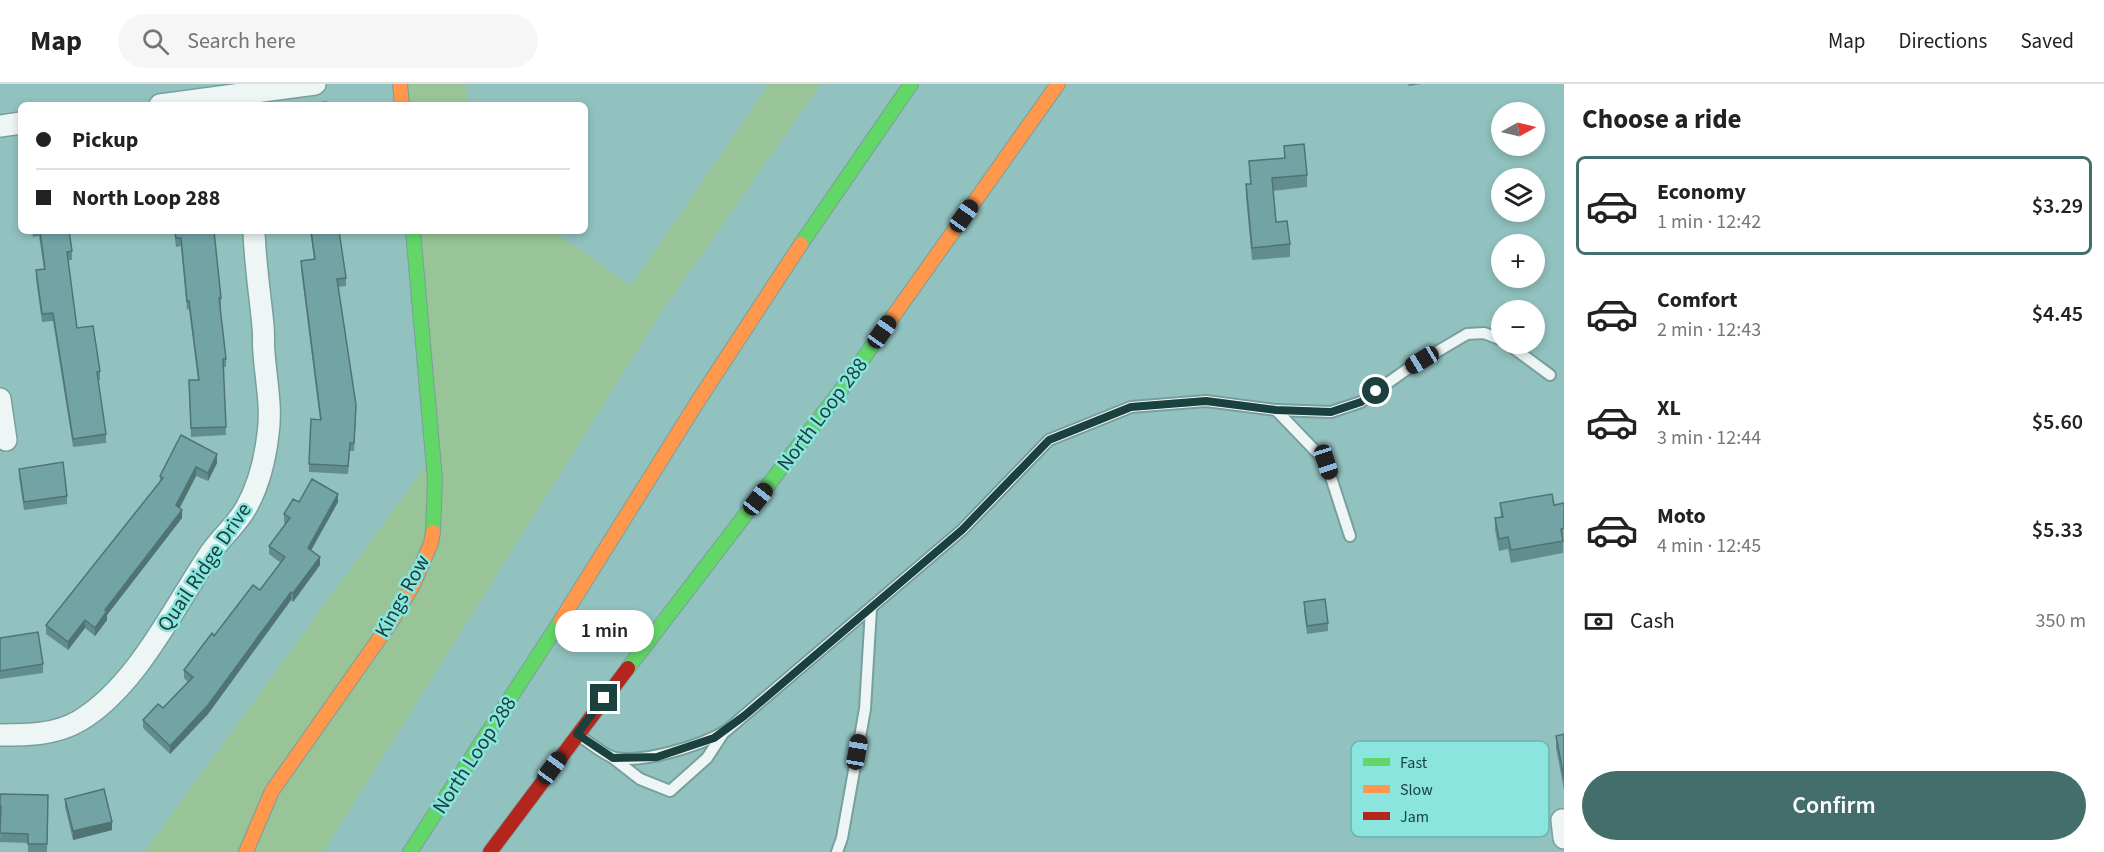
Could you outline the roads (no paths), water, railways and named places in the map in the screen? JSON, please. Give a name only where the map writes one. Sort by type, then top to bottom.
[{"type":"main road","points":[[400,84],[402,102]]},
{"type":"main road","name":"North Loop 288","points":[[410,852],[475,756],[711,380],[826,206],[911,84]]},
{"type":"main road","name":"North Loop 288","points":[[490,852],[577,734],[841,390],[1058,84]]},
{"type":"main road","name":"Kings Row","points":[[246,852],[272,791],[393,619],[414,583],[431,543],[435,524],[435,480],[413,234]]},
{"type":"street","points":[[209,102],[241,100],[315,84]]},
{"type":"street","points":[[0,126],[18,123]]},
{"type":"street","name":"Quail Ridge Drive","points":[[0,735],[32,735],[65,728],[103,704],[125,682],[207,557],[245,509],[262,470],[269,432],[264,327],[255,262],[254,234]]},
{"type":"street","points":[[0,399],[6,440]]},
{"type":"lane","points":[[613,758],[657,757],[714,738],[726,731],[962,530],[1049,440],[1131,407],[1206,401],[1276,410],[1331,412],[1361,402],[1406,370],[1467,334],[1484,333],[1491,336]]},
{"type":"lane","points":[[1522,354],[1550,375]]},
{"type":"lane","points":[[1276,410],[1326,462],[1350,536]]},
{"type":"lane","points":[[837,852],[842,838],[865,709],[871,609]]},
{"type":"lane","points":[[577,734],[640,779],[670,791],[707,758],[726,731]]}]
